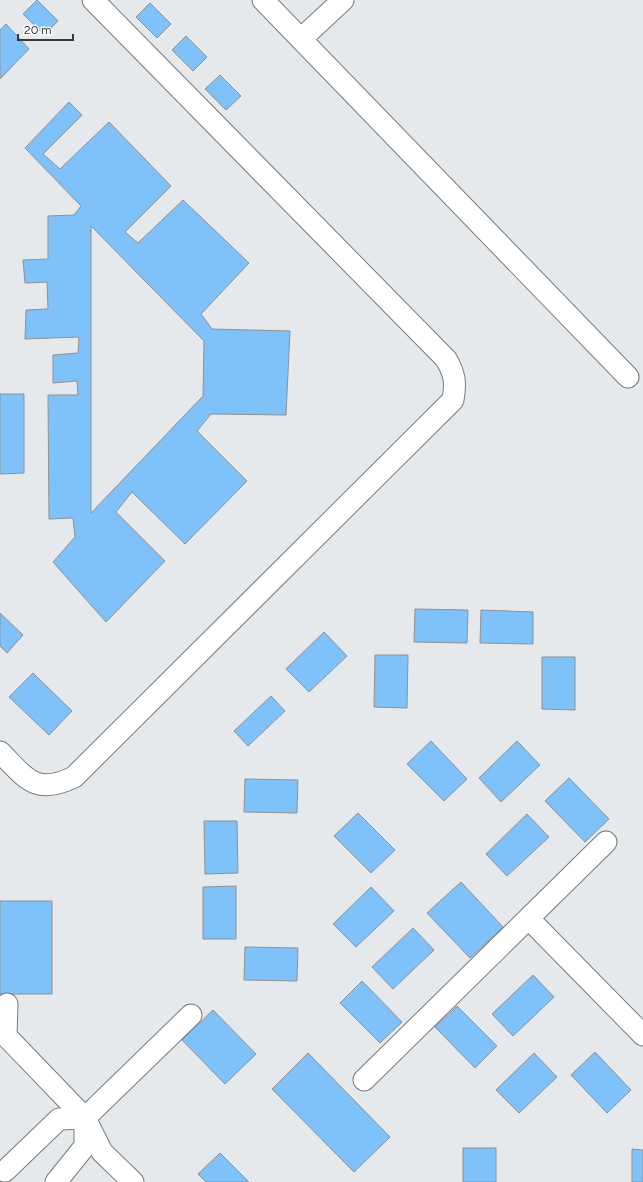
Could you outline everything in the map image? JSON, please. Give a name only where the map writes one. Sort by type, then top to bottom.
[{"type":"street","points":[[0,752],[30,781],[42,785],[58,784],[74,777],[453,400],[456,384],[453,371],[446,359],[93,0]]},
{"type":"street","points":[[263,0],[628,377]]},
{"type":"street","points":[[301,39],[343,0]]},
{"type":"street","points":[[364,1080],[606,842]]},
{"type":"street","points":[[529,919],[643,1034]]},
{"type":"street","points":[[7,1004],[6,1036],[85,1118],[102,1152],[133,1182]]},
{"type":"street","points":[[7,1173],[59,1119],[85,1118],[191,1016]]},
{"type":"street","points":[[56,1182],[85,1146],[85,1118]]},
{"type":"building","points":[[37,0],[58,21],[44,35],[23,14]]},
{"type":"building","points":[[150,3],[171,24],[157,38],[136,17]]},
{"type":"building","points":[[6,24],[29,49],[0,79],[0,30]]},
{"type":"building","points":[[186,36],[207,57],[193,71],[172,50]]},
{"type":"building","points":[[220,75],[241,96],[226,110],[205,89]]},
{"type":"building","points":[[69,102],[82,115],[43,154],[60,169],[109,122],[171,186],[125,232],[138,243],[183,200],[249,263],[201,314],[212,329],[290,331],[286,415],[211,414],[197,431],[247,481],[185,544],[132,492],[116,512],[165,561],[106,622],[53,562],[75,537],[73,518],[49,519],[48,395],[78,395],[77,381],[53,383],[53,355],[78,353],[79,337],[25,339],[26,310],[48,309],[47,282],[25,283],[23,260],[48,259],[48,216],[74,215],[81,206],[25,148]],"holes":[[[91,226],[204,341],[203,396],[91,513]]]},
{"type":"building","points":[[0,394],[24,394],[24,473],[0,474]]},
{"type":"building","points":[[415,609],[468,610],[467,643],[414,642]]},
{"type":"building","points":[[481,610],[533,612],[533,644],[480,643]]},
{"type":"building","points":[[0,613],[23,635],[7,653],[0,646]]},
{"type":"building","points":[[324,632],[347,656],[309,692],[286,669]]},
{"type":"building","points":[[375,655],[408,655],[407,708],[374,707]]},
{"type":"building","points":[[542,657],[575,657],[575,710],[542,709]]},
{"type":"building","points":[[33,673],[72,711],[49,735],[9,697]]},
{"type":"building","points":[[271,696],[285,711],[248,746],[234,731]]},
{"type":"building","points":[[431,741],[467,779],[444,801],[407,764]]},
{"type":"building","points":[[517,741],[540,765],[501,802],[479,778]]},
{"type":"building","points":[[569,778],[609,819],[585,842],[545,801]]},
{"type":"building","points":[[245,779],[298,780],[297,813],[244,812]]},
{"type":"building","points":[[358,813],[395,850],[371,873],[334,836]]},
{"type":"building","points":[[527,814],[549,837],[507,876],[486,854]]},
{"type":"building","points":[[204,821],[237,821],[238,873],[205,874]]},
{"type":"building","points":[[461,882],[503,927],[470,958],[427,913]]},
{"type":"building","points":[[236,886],[236,939],[203,939],[203,887]]},
{"type":"building","points":[[371,887],[394,911],[356,947],[333,924]]},
{"type":"building","points":[[0,901],[52,901],[52,994],[0,994]]},
{"type":"building","points":[[413,928],[434,950],[393,989],[372,967]]},
{"type":"building","points":[[245,947],[298,948],[297,981],[244,980]]},
{"type":"building","points":[[533,975],[554,997],[513,1036],[492,1014]]},
{"type":"building","points":[[362,981],[402,1022],[380,1043],[340,1003]]},
{"type":"building","points":[[457,1006],[497,1046],[475,1068],[435,1027]]},
{"type":"building","points":[[213,1010],[256,1054],[225,1084],[182,1040]]},
{"type":"building","points":[[595,1052],[631,1090],[607,1113],[571,1075]]},
{"type":"building","points":[[308,1053],[390,1137],[354,1172],[272,1089]]},
{"type":"building","points":[[534,1053],[557,1077],[519,1113],[496,1090]]},
{"type":"building","points":[[463,1148],[496,1148],[496,1182],[463,1182]]},
{"type":"building","points":[[632,1149],[643,1150],[643,1182],[632,1182]]},
{"type":"building","points":[[220,1153],[249,1182],[206,1182],[198,1174]]}]
